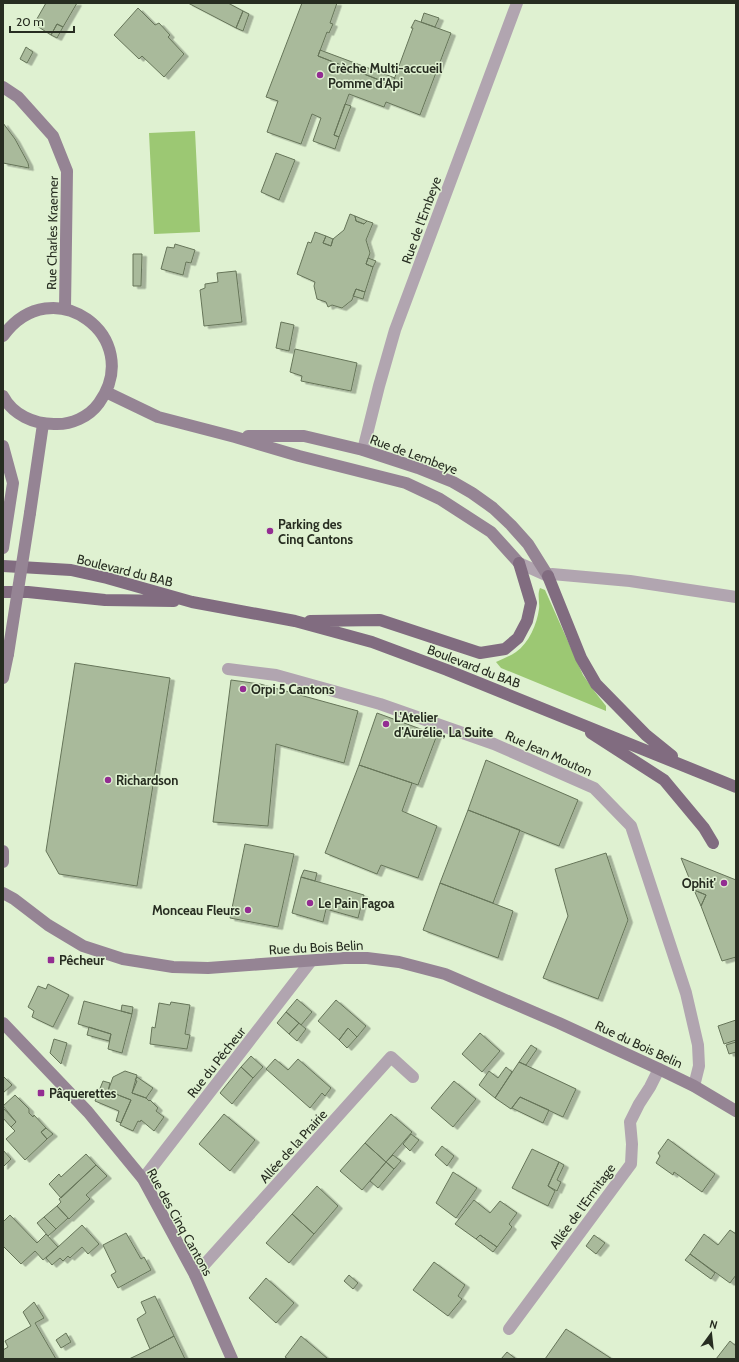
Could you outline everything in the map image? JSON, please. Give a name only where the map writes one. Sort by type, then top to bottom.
[{"type":"main road","name":"Rue Charles Kraemer","points":[[3,87],[18,97],[53,136],[67,171],[65,309]]},
{"type":"main road","points":[[3,336],[21,317],[35,310],[50,308],[65,309],[82,315],[96,326],[106,340],[112,357],[112,375],[106,392],[95,407],[80,419],[62,424],[43,424],[32,421],[13,409],[3,396]]},
{"type":"main road","name":"Rue de Lembeye","points":[[106,392],[158,417],[234,436],[299,456],[406,483],[440,499],[491,532],[519,563]]},
{"type":"main road","points":[[3,678],[8,654],[43,424]]},
{"type":"main road","name":"Rue de Lembeye","points":[[234,436],[304,436],[363,450],[418,468],[453,482],[493,508],[511,525],[528,544],[548,576]]},
{"type":"main road","points":[[3,446],[13,483],[3,548]]},
{"type":"main road","points":[[295,621],[380,620],[480,654],[505,649],[518,638],[527,621],[531,602],[519,563]]},
{"type":"main road","name":"Boulevard du BAB","points":[[3,566],[71,570],[107,578],[192,602],[295,621],[372,642],[564,716],[736,787]]},
{"type":"main road","points":[[548,576],[581,658],[596,684],[646,735],[684,766]]},
{"type":"main road","name":"Boulevard du BAB","points":[[3,592],[28,592],[105,600],[192,602]]},
{"type":"main road","points":[[3,596],[28,592]]},
{"type":"main road","points":[[564,716],[664,780],[704,828],[713,843]]},
{"type":"main road","points":[[3,851],[3,862]]},
{"type":"main road","name":"Rue du Bois Belin","points":[[3,893],[14,899],[48,925],[83,946],[123,959],[173,967],[208,968],[344,958],[367,958],[399,962],[444,974],[559,1023],[659,1069],[694,1086],[736,1111]]},
{"type":"main road","name":"Rue des Cinq Cantons","points":[[3,1023],[88,1112],[143,1179],[195,1275],[232,1359]]},
{"type":"street","name":"Rue de l'Embeye","points":[[363,450],[378,386],[395,330],[517,3]]},
{"type":"street","points":[[519,563],[548,576],[552,574],[630,581],[736,597]]},
{"type":"street","name":"Rue Jean Mouton","points":[[228,668],[276,675],[380,704],[494,744],[594,788],[631,826],[686,993],[698,1044],[699,1066],[694,1086]]},
{"type":"street","name":"Rue du Pêcheur","points":[[143,1179],[311,961]]},
{"type":"street","name":"Allée de la Prairie","points":[[195,1275],[391,1057],[413,1077]]},
{"type":"street","name":"Allée de l'Ermitage","points":[[509,1329],[631,1164],[632,1144],[630,1122],[659,1069]]},
{"type":"green space","points":[[195,131],[200,232],[154,234],[149,133]]},
{"type":"green space","points":[[540,588],[545,590],[583,675],[606,706],[606,711],[501,668],[496,662],[516,652],[525,644],[534,627],[538,615]]},
{"type":"building","points":[[46,3],[77,3],[63,27],[57,24],[51,35],[34,24]]},
{"type":"building","points":[[188,3],[228,3],[243,11],[236,28]]},
{"type":"building","name":"Crèche Multi-accueil Pomme d'Api","points":[[302,3],[337,3],[330,23],[333,24],[329,33],[327,32],[318,56],[392,85],[415,20],[451,33],[420,115],[386,102],[384,107],[349,94],[334,135],[339,137],[335,149],[313,141],[321,118],[312,114],[301,144],[267,132],[278,101],[266,97]]},
{"type":"building","points":[[138,8],[155,25],[159,23],[170,35],[168,37],[184,54],[164,77],[142,56],[139,59],[114,35]]},
{"type":"building","points":[[243,11],[249,14],[243,31],[236,28]]},
{"type":"building","points":[[424,13],[439,18],[435,27],[421,22]]},
{"type":"building","points":[[57,24],[63,27],[57,38],[51,35]]},
{"type":"building","points":[[26,47],[33,52],[27,63],[20,59]]},
{"type":"building","points":[[320,50],[395,78],[392,85],[318,56]]},
{"type":"building","points":[[345,104],[351,106],[339,137],[334,135]]},
{"type":"building","points":[[3,123],[15,139],[28,163],[29,168],[3,163]]},
{"type":"building","points":[[276,153],[295,160],[279,200],[261,192]]},
{"type":"building","points":[[350,214],[355,216],[356,221],[364,224],[367,221],[373,223],[366,240],[370,253],[366,264],[373,267],[365,292],[356,289],[352,300],[342,308],[332,305],[328,307],[326,302],[317,299],[314,286],[315,282],[297,274],[308,242],[311,243],[315,232],[326,236],[323,243],[331,246],[333,239],[344,230]]},
{"type":"building","points":[[355,216],[367,221],[364,224],[356,221]]},
{"type":"building","points":[[326,236],[333,239],[331,246],[323,243]]},
{"type":"building","points":[[175,244],[195,250],[191,263],[186,262],[183,275],[161,269],[167,247],[174,248]]},
{"type":"building","points":[[133,254],[142,254],[141,286],[133,286]]},
{"type":"building","points":[[368,258],[376,261],[373,267],[366,264]]},
{"type":"building","points":[[236,271],[242,322],[204,326],[200,290],[205,288],[205,284],[218,282],[217,273]]},
{"type":"building","points":[[356,289],[365,292],[363,299],[353,296]]},
{"type":"building","points":[[281,322],[294,325],[289,351],[276,348]]},
{"type":"building","points":[[295,349],[357,363],[351,391],[301,381],[302,376],[290,372]]},
{"type":"building","points":[[75,663],[170,678],[137,886],[59,874],[46,851]]},
{"type":"building","points":[[231,680],[260,684],[358,711],[344,763],[276,744],[268,826],[213,822]]},
{"type":"building","points":[[377,713],[437,735],[418,785],[359,765]]},
{"type":"building","points":[[486,760],[578,800],[559,846],[468,810]]},
{"type":"building","points":[[359,765],[412,783],[402,811],[437,826],[418,878],[381,865],[377,874],[325,853]]},
{"type":"building","points":[[468,810],[520,830],[493,903],[440,883]]},
{"type":"building","points":[[245,844],[294,854],[278,927],[230,918]]},
{"type":"building","points":[[606,853],[628,920],[598,999],[543,978],[568,916],[555,869]]},
{"type":"building","points":[[681,858],[736,880],[736,957],[722,961],[701,906],[706,895],[694,890]]},
{"type":"building","points":[[304,870],[317,873],[315,881],[301,877]]},
{"type":"building","points":[[301,877],[364,895],[358,918],[326,909],[323,922],[292,913]]},
{"type":"building","points":[[440,883],[513,911],[498,958],[423,930]]},
{"type":"building","points":[[694,890],[706,895],[701,906]]},
{"type":"building","points":[[48,984],[69,995],[53,1027],[32,1017],[34,1011],[28,1007],[38,986],[46,989]]},
{"type":"building","points":[[297,999],[312,1012],[301,1025],[286,1012]]},
{"type":"building","points":[[336,1000],[366,1026],[357,1037],[348,1028],[339,1040],[318,1021]]},
{"type":"building","points":[[84,1001],[132,1014],[122,1053],[108,1049],[111,1034],[78,1024]]},
{"type":"building","points":[[171,1002],[190,1005],[185,1034],[190,1035],[187,1049],[150,1044],[152,1027],[155,1028],[159,1003],[170,1005]]},
{"type":"building","points":[[122,1005],[133,1007],[132,1014],[121,1011]]},
{"type":"building","points":[[286,1012],[299,1023],[289,1034],[277,1023]]},
{"type":"building","points":[[736,1020],[736,1040],[724,1044],[718,1026]]},
{"type":"building","points":[[299,1023],[306,1029],[297,1041],[289,1034]]},
{"type":"building","points":[[89,1027],[111,1034],[109,1041],[87,1035]]},
{"type":"building","points":[[348,1028],[357,1037],[347,1048],[339,1040]]},
{"type":"building","points":[[480,1033],[500,1051],[482,1072],[462,1054]]},
{"type":"building","points":[[54,1039],[67,1043],[61,1064],[50,1053]]},
{"type":"building","points":[[736,1042],[736,1052],[729,1054],[726,1045]]},
{"type":"building","points":[[531,1045],[537,1049],[526,1065],[519,1062]]},
{"type":"building","points":[[251,1056],[263,1067],[253,1078],[241,1067]]},
{"type":"building","points":[[275,1059],[288,1070],[298,1059],[331,1088],[325,1096],[322,1093],[310,1108],[266,1069]]},
{"type":"building","points":[[519,1062],[576,1089],[563,1117],[520,1097],[511,1109],[495,1098]]},
{"type":"building","points":[[241,1067],[253,1078],[232,1104],[220,1093]]},
{"type":"building","points":[[506,1067],[512,1072],[495,1098],[479,1085],[489,1071],[498,1078]]},
{"type":"building","points":[[125,1071],[137,1075],[132,1093],[146,1098],[149,1101],[150,1100],[158,1108],[156,1111],[164,1117],[154,1131],[141,1120],[140,1122],[138,1121],[133,1131],[120,1125],[131,1100],[108,1091],[113,1077]]},
{"type":"building","points":[[3,1076],[12,1085],[3,1093]]},
{"type":"building","points":[[137,1077],[153,1088],[146,1098],[132,1093]]},
{"type":"building","points":[[103,1081],[110,1083],[108,1091],[131,1100],[121,1123],[116,1121],[119,1111],[95,1101]]},
{"type":"building","points":[[454,1081],[476,1099],[453,1127],[431,1108]]},
{"type":"building","points":[[15,1095],[29,1109],[29,1113],[33,1117],[34,1115],[46,1128],[41,1132],[47,1139],[25,1160],[6,1139],[15,1131],[11,1127],[16,1122],[3,1106]]},
{"type":"building","points":[[520,1097],[549,1110],[543,1123],[512,1108]]},
{"type":"building","points":[[3,1108],[16,1122],[11,1127],[3,1118]]},
{"type":"building","points":[[224,1114],[255,1140],[230,1171],[199,1144]]},
{"type":"building","points":[[391,1114],[412,1132],[386,1162],[365,1143]]},
{"type":"building","points":[[46,1128],[53,1134],[47,1139],[41,1132]]},
{"type":"building","points":[[411,1134],[419,1140],[410,1151],[403,1144]]},
{"type":"building","points":[[668,1139],[715,1174],[702,1192],[674,1172],[673,1175],[656,1163],[660,1156],[658,1153]]},
{"type":"building","points":[[365,1143],[386,1162],[362,1190],[340,1171]]},
{"type":"building","points":[[442,1146],[454,1156],[447,1166],[435,1155]]},
{"type":"building","points":[[532,1149],[559,1162],[548,1186],[555,1191],[548,1206],[512,1188]]},
{"type":"building","points":[[3,1150],[11,1159],[3,1167]]},
{"type":"building","points":[[86,1154],[96,1165],[61,1198],[49,1184],[59,1174],[61,1177]]},
{"type":"building","points":[[393,1155],[401,1161],[394,1169],[386,1162]]},
{"type":"building","points":[[386,1162],[394,1169],[378,1188],[370,1181]]},
{"type":"building","points":[[559,1162],[564,1165],[557,1180],[561,1182],[557,1191],[548,1186]]},
{"type":"building","points":[[96,1165],[107,1176],[86,1195],[90,1199],[69,1219],[57,1206],[61,1202],[59,1199]]},
{"type":"building","points":[[453,1172],[477,1188],[456,1218],[436,1203]]},
{"type":"building","points":[[317,1186],[338,1206],[314,1234],[292,1214]]},
{"type":"building","points":[[474,1200],[490,1213],[500,1201],[517,1213],[509,1224],[512,1227],[497,1247],[480,1235],[476,1239],[455,1224]]},
{"type":"building","points":[[57,1206],[68,1218],[56,1229],[44,1217]]},
{"type":"building","points":[[292,1214],[314,1234],[289,1263],[266,1243]]},
{"type":"building","points":[[10,1215],[37,1243],[46,1234],[58,1247],[43,1260],[35,1251],[21,1264],[3,1246],[3,1222]]},
{"type":"building","points":[[44,1217],[56,1229],[48,1236],[37,1223]]},
{"type":"building","points":[[82,1225],[99,1244],[88,1254],[82,1247],[70,1258],[68,1256],[63,1261],[60,1258],[52,1265],[46,1258]]},
{"type":"building","points":[[730,1230],[736,1234],[736,1275],[730,1283],[690,1254],[704,1234],[718,1245]]},
{"type":"building","points":[[126,1233],[141,1259],[144,1257],[151,1270],[118,1288],[111,1275],[116,1272],[103,1245]]},
{"type":"building","points":[[480,1235],[497,1247],[493,1252],[476,1239]]},
{"type":"building","points":[[594,1235],[605,1243],[596,1254],[586,1246]]},
{"type":"building","points":[[690,1254],[715,1273],[711,1279],[685,1260]]},
{"type":"building","points":[[434,1262],[465,1285],[458,1296],[462,1299],[448,1316],[413,1290]]},
{"type":"building","points":[[349,1275],[358,1283],[353,1289],[344,1281]]},
{"type":"building","points":[[266,1278],[294,1303],[276,1323],[249,1298]]},
{"type":"building","points":[[155,1296],[174,1336],[150,1349],[137,1319],[146,1313],[141,1302]]},
{"type":"building","points":[[34,1302],[44,1318],[35,1323],[56,1359],[3,1359],[3,1350],[8,1347],[5,1341],[31,1326],[23,1312]]},
{"type":"building","points":[[566,1329],[612,1359],[545,1359]]},
{"type":"building","points":[[66,1333],[71,1342],[61,1348],[56,1340]]},
{"type":"building","points":[[174,1336],[185,1359],[129,1359],[150,1349]]},
{"type":"building","points":[[301,1336],[328,1359],[288,1359],[285,1357]]},
{"type":"building","points":[[730,1341],[736,1346],[736,1359],[716,1359]]},
{"type":"building","points":[[507,1352],[516,1359],[501,1359]]},
{"type":"place","name":"Crèche Multi-accueil Pomme d'Api","points":[[320,75]]},
{"type":"place","name":"Parking des Cinq Cantons","points":[[270,531]]},
{"type":"place","name":"Orpi 5 Cantons","points":[[243,689]]},
{"type":"place","name":"L'Atelier d'Aurélie, La Suite","points":[[386,724]]},
{"type":"place","name":"Richardson","points":[[108,780]]},
{"type":"place","name":"Ophit'","points":[[724,883]]},
{"type":"place","name":"Le Pain Fagoa","points":[[310,903]]},
{"type":"place","name":"Monceau Fleurs","points":[[248,910]]},
{"type":"place","name":"Pêcheur","points":[[51,960]]},
{"type":"place","name":"Pâquerettes","points":[[41,1093]]}]
